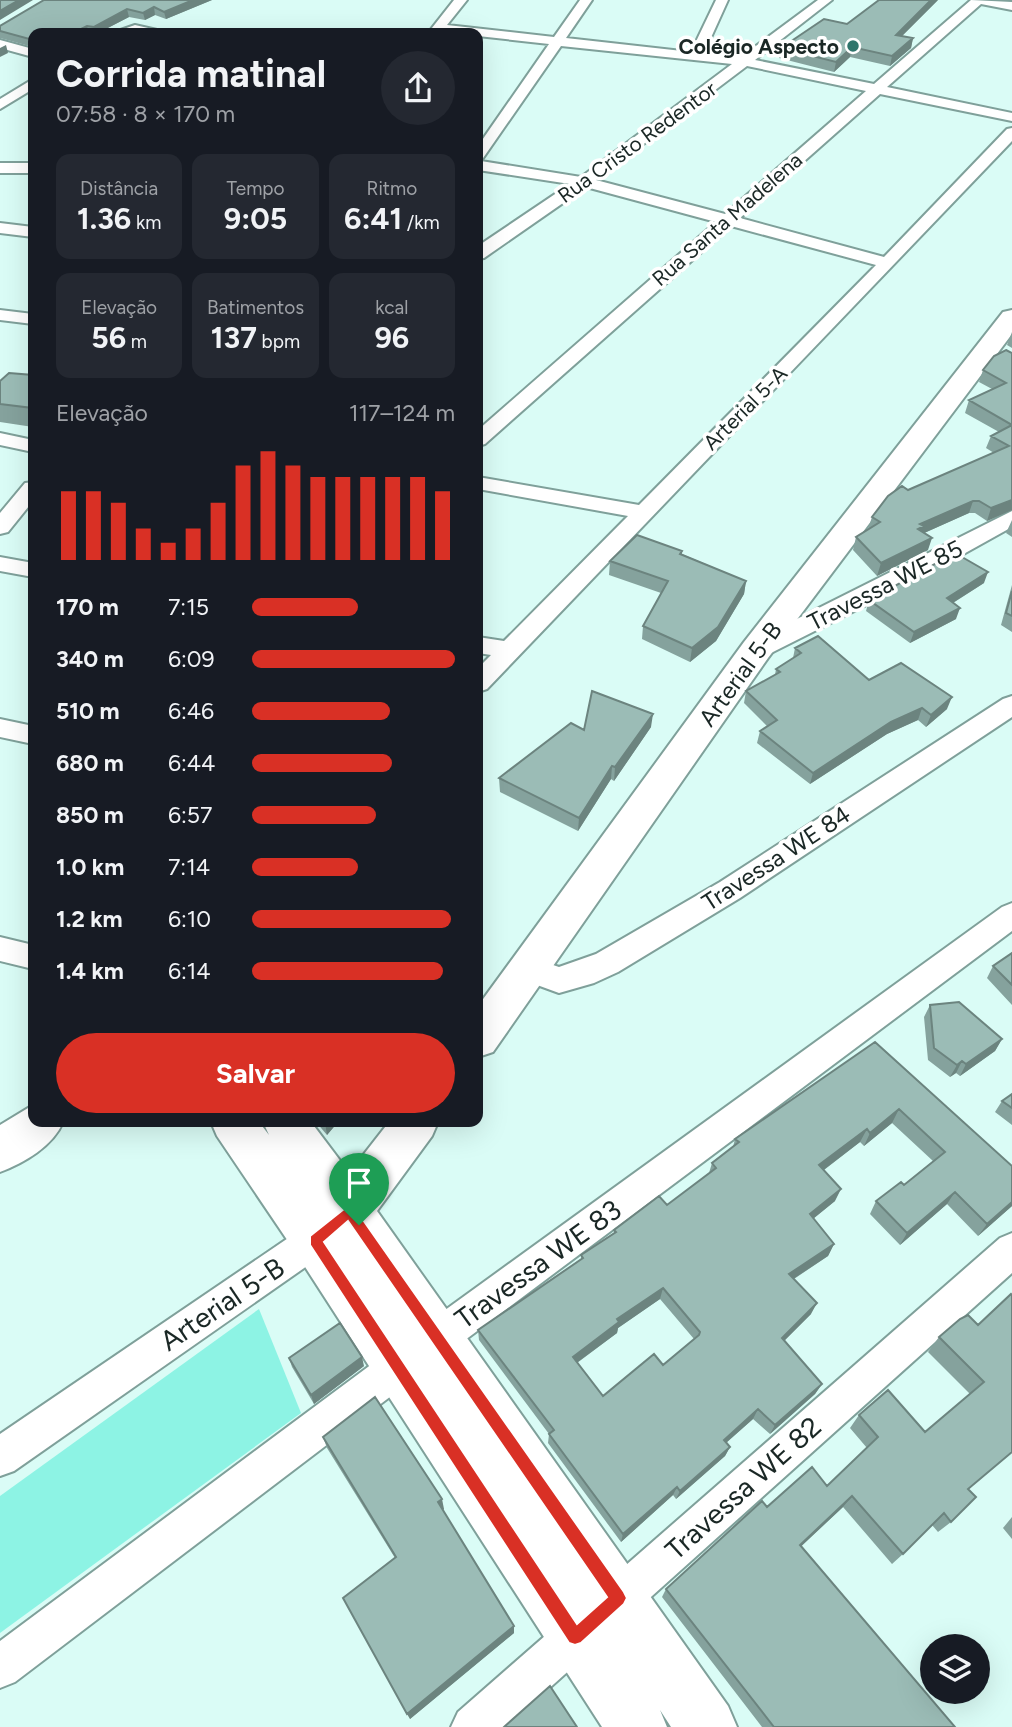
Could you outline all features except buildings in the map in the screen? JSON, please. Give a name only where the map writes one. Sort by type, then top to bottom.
[{"type":"main road","name":"Arterial 5-B","points":[[483,1032],[756,650],[997,350],[1012,317]]},
{"type":"main road","points":[[0,1151],[34,1127]]},
{"type":"main road","points":[[238,1127],[332,1226]]},
{"type":"main road","points":[[287,1127],[332,1226],[417,1354],[575,1637],[638,1727]]},
{"type":"main road","name":"Arterial 5-B","points":[[332,1226],[412,1127]]},
{"type":"main road","points":[[417,1354],[618,1598],[707,1727]]},
{"type":"street","points":[[439,28],[461,0]]},
{"type":"street","points":[[483,150],[586,0]]},
{"type":"street","points":[[696,56],[722,0]]},
{"type":"street","name":"Rua Cristo Redentor","points":[[483,251],[584,182],[826,0]]},
{"type":"street","points":[[980,0],[1012,6]]},
{"type":"street","name":"Rua Santa Madelena","points":[[483,436],[727,218],[980,0]]},
{"type":"street","points":[[483,35],[746,62],[1012,117]]},
{"type":"street","points":[[0,44],[28,51]]},
{"type":"street","points":[[0,105],[28,86]]},
{"type":"street","name":"Arterial 5-A","points":[[483,678],[888,263],[1012,132]]},
{"type":"street","points":[[483,166],[584,182],[888,263]]},
{"type":"street","points":[[0,168],[28,168]]},
{"type":"street","points":[[0,228],[28,231]]},
{"type":"street","points":[[0,315],[28,318]]},
{"type":"street","points":[[0,439],[28,445]]},
{"type":"street","points":[[483,484],[643,512]]},
{"type":"street","points":[[0,527],[28,494]]},
{"type":"street","name":"Travessa WE 85","points":[[756,650],[916,571],[1012,518]]},
{"type":"street","points":[[0,564],[28,569]]},
{"type":"street","points":[[483,646],[508,650]]},
{"type":"street","name":"Travessa WE 84","points":[[529,969],[559,980],[607,963],[730,890],[1012,705]]},
{"type":"street","points":[[0,729],[28,734]]},
{"type":"street","name":"Travessa WE 83","points":[[0,1667],[417,1354],[1012,915]]},
{"type":"street","points":[[0,949],[28,956]]},
{"type":"street","name":"Arterial 5-B","points":[[0,1457],[332,1226]]},
{"type":"street","name":"Travessa WE 82","points":[[473,1727],[1012,1250]]},
{"type":"green space","points":[[259,1309],[301,1413],[0,1633],[0,1496]]},
{"type":"place","name":"Colégio Aspecto","points":[[853,46]]},
{"type":"route","points":[[349,1211],[359,1225],[618,1598],[575,1637],[315,1240],[349,1211]]}]
